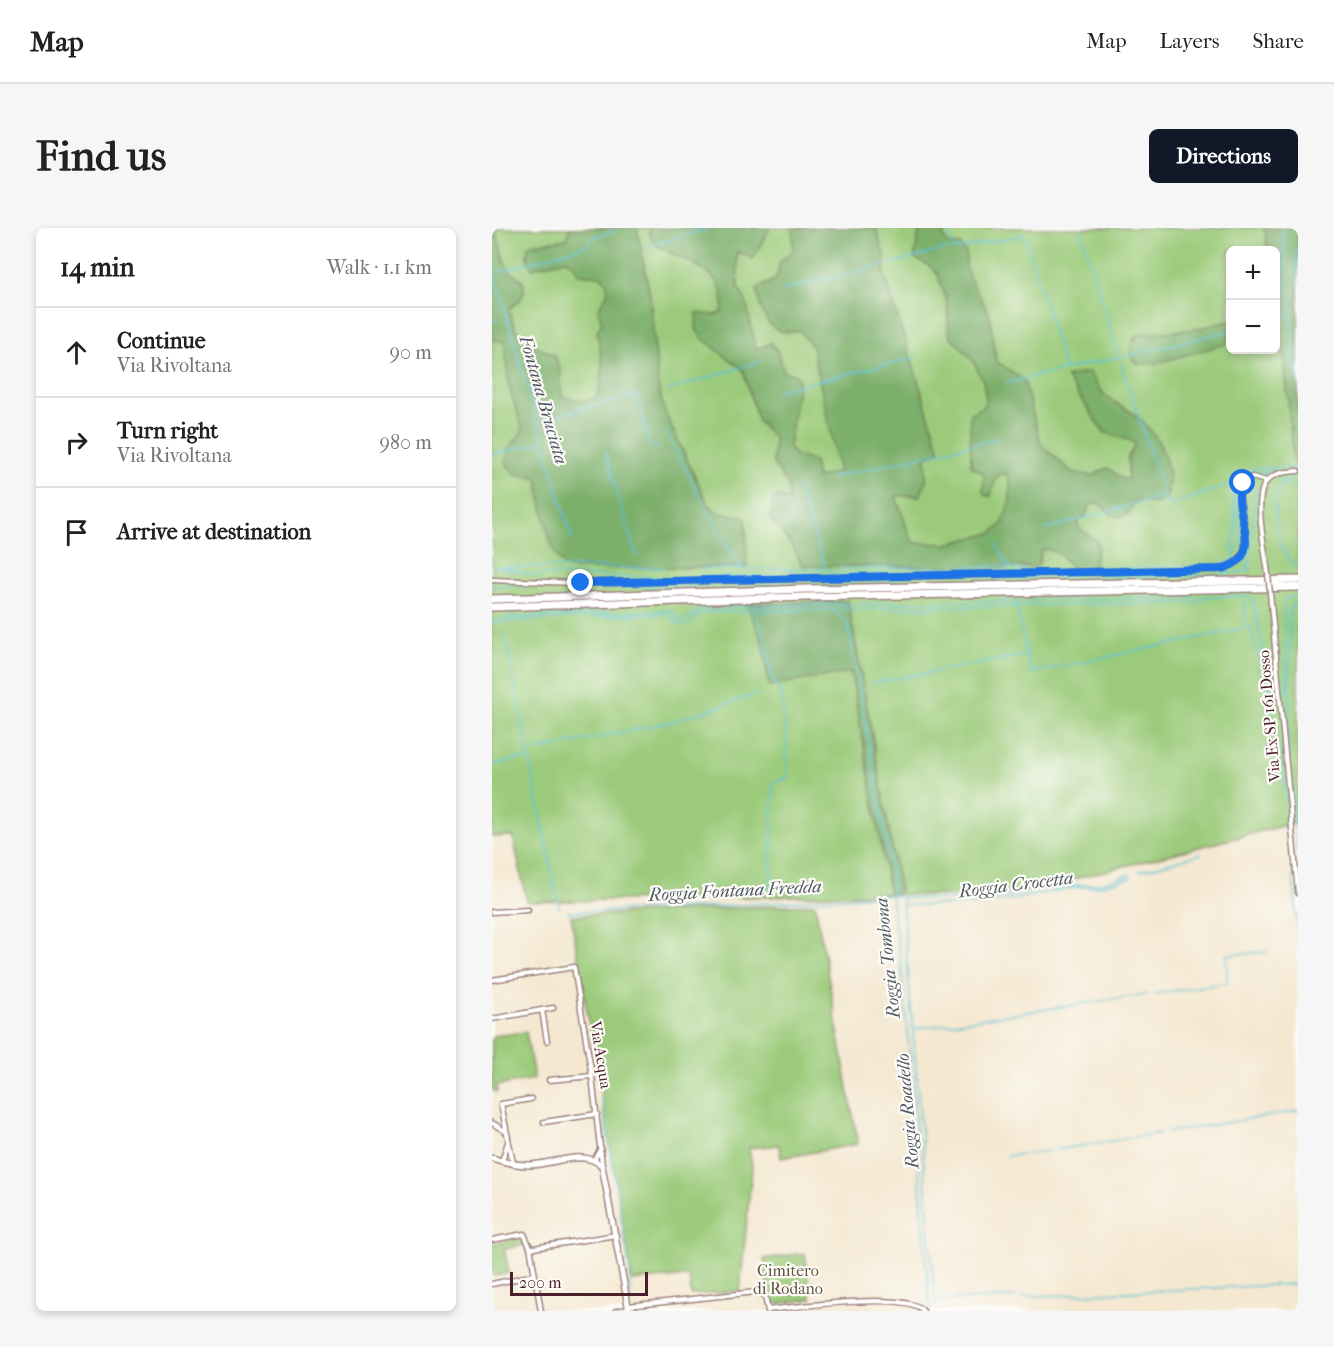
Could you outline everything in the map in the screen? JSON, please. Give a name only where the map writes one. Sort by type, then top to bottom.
[{"type":"highway","points":[[492,599],[807,589],[1298,580]]},
{"type":"highway","points":[[492,609],[603,602],[1298,587]]},
{"type":"street","points":[[492,580],[575,583],[674,582],[1217,570],[1235,563],[1245,546],[1240,486],[1252,477],[1266,481],[1276,474],[1298,471]]},
{"type":"street","name":"Via Ex SP 161 Dosso","points":[[1266,481],[1260,501],[1298,893]]},
{"type":"street","points":[[492,912],[528,910]]},
{"type":"street","name":"Via Acqua","points":[[492,980],[574,967],[592,1076],[602,1166]]},
{"type":"street","points":[[492,1019],[553,1008]]},
{"type":"street","points":[[542,1010],[547,1041]]},
{"type":"street","points":[[549,1080],[592,1076]]},
{"type":"street","points":[[513,1163],[501,1104],[531,1099]]},
{"type":"street","points":[[544,1122],[597,1114]]},
{"type":"street","points":[[492,1123],[506,1132]]},
{"type":"street","points":[[502,1161],[508,1141]]},
{"type":"street","points":[[594,1160],[601,1147]]},
{"type":"street","points":[[492,1158],[513,1163],[539,1165],[582,1158],[594,1160],[602,1166],[628,1309]]},
{"type":"street","points":[[492,1240],[524,1234],[530,1247],[541,1311]]},
{"type":"street","points":[[530,1247],[616,1235]]},
{"type":"street","points":[[492,1284],[534,1275]]},
{"type":"street","points":[[616,1311],[756,1292],[765,1296],[768,1311],[856,1301],[915,1304],[923,1311]]},
{"type":"green space","points":[[492,228],[1298,228],[1298,822],[1034,889],[970,896],[887,894],[527,902],[513,836],[492,837]]},
{"type":"green space","points":[[492,228],[495,228],[506,265],[523,282],[524,286],[521,299],[509,309],[516,329],[530,344],[555,355],[561,372],[562,396],[583,401],[597,397],[600,387],[602,364],[597,331],[602,324],[598,310],[607,294],[608,287],[602,276],[578,274],[574,265],[566,260],[532,268],[527,258],[528,245],[566,239],[570,228],[637,228],[650,295],[659,391],[665,413],[708,504],[718,513],[742,516],[746,520],[747,567],[569,569],[555,554],[537,478],[515,474],[505,462],[509,449],[523,430],[509,387],[505,344],[502,341],[492,340]]},
{"type":"green space","points":[[650,228],[770,228],[753,259],[737,251],[738,287],[746,301],[756,349],[771,343],[777,350],[784,372],[796,375],[799,379],[789,447],[794,454],[814,462],[817,478],[839,471],[812,346],[800,331],[783,332],[770,325],[761,307],[757,289],[776,279],[780,261],[793,251],[793,228],[876,228],[885,258],[884,273],[940,451],[926,457],[926,481],[920,496],[896,496],[910,537],[915,543],[946,544],[992,533],[1003,523],[1010,499],[1007,475],[1001,473],[995,479],[991,496],[986,496],[983,492],[984,474],[971,466],[970,414],[983,407],[986,399],[983,381],[972,359],[949,335],[947,303],[938,275],[930,266],[914,258],[920,228],[941,228],[947,244],[960,245],[966,252],[966,268],[970,279],[990,315],[996,361],[1024,380],[1041,445],[1072,472],[1092,476],[1107,468],[1123,479],[1128,479],[1128,457],[1135,445],[1134,442],[1104,432],[1066,377],[1089,372],[1105,395],[1136,416],[1148,426],[1154,435],[1167,467],[1169,478],[1166,499],[1154,504],[1136,500],[1128,514],[1119,517],[1112,515],[1100,504],[1091,504],[1086,515],[1077,523],[1081,530],[1094,538],[1099,545],[1093,566],[1096,574],[1076,573],[1061,555],[1048,549],[1041,551],[1039,565],[1034,567],[803,566],[793,547],[770,518],[773,499],[779,496],[790,501],[787,484],[773,463],[774,438],[758,421],[743,370],[703,339],[696,329],[697,313],[715,315],[722,312],[722,293],[714,279],[702,268],[660,247],[652,239]]},
{"type":"green space","points":[[1264,228],[1298,228],[1298,465],[1294,465],[1283,346],[1280,341],[1280,246],[1267,246]]},
{"type":"green space","points":[[1226,322],[1226,344],[1157,363],[1138,364],[1132,359],[1132,345],[1134,339],[1140,334],[1196,329]]},
{"type":"green space","points":[[848,601],[900,891],[889,892],[851,672],[769,686],[763,643],[747,604]]},
{"type":"green space","points":[[815,904],[858,1144],[781,1158],[779,1145],[749,1148],[752,1167],[740,1291],[691,1295],[689,1276],[632,1281],[571,916]]},
{"type":"green space","points":[[526,1032],[534,1079],[496,1086],[497,1092],[492,1090],[492,1040],[494,1036]]},
{"type":"green space","points":[[522,1238],[524,1245],[504,1249],[509,1273],[493,1276],[492,1244]]},
{"type":"green space","name":"Cimitero di Rodano","points":[[805,1253],[811,1299],[770,1305],[764,1259]]},
{"type":"waterway","points":[[643,248],[709,228]]},
{"type":"waterway","points":[[947,228],[954,250],[1024,235],[1065,370]]},
{"type":"waterway","points":[[1006,383],[1119,357],[1080,228]]},
{"type":"waterway","points":[[1282,228],[1298,381]]},
{"type":"waterway","points":[[495,273],[587,245],[594,237],[615,231]]},
{"type":"waterway","points":[[892,263],[947,249]]},
{"type":"waterway","points":[[1296,250],[1298,284]]},
{"type":"waterway","points":[[783,290],[885,264]]},
{"type":"waterway","name":"Fontana Bruciata","points":[[492,267],[572,539]]},
{"type":"waterway","points":[[1280,319],[1291,316]]},
{"type":"waterway","points":[[492,321],[498,319]]},
{"type":"waterway","points":[[1125,356],[1226,332]]},
{"type":"waterway","points":[[775,391],[915,358]]},
{"type":"waterway","points":[[669,390],[761,361]]},
{"type":"waterway","points":[[1121,364],[1168,506],[1233,483]]},
{"type":"waterway","points":[[542,419],[637,395],[650,447],[660,447]]},
{"type":"waterway","points":[[666,432],[722,538],[742,569]]},
{"type":"waterway","points":[[829,478],[1000,438]]},
{"type":"waterway","points":[[492,455],[541,442]]},
{"type":"waterway","points":[[606,453],[633,547],[638,556]]},
{"type":"waterway","points":[[1235,554],[1231,548],[1236,530],[1232,492],[1237,479],[1253,469],[1298,467]]},
{"type":"waterway","points":[[1076,569],[1214,566],[1231,561],[1241,541],[1235,489],[1247,475],[1276,471]]},
{"type":"waterway","points":[[1279,477],[1289,487],[1298,486]]},
{"type":"waterway","points":[[1297,570],[1280,545],[1274,503],[1283,482],[1298,479]]},
{"type":"waterway","points":[[1245,557],[1248,538],[1243,492],[1246,485],[1252,482],[1256,487],[1249,571]]},
{"type":"waterway","name":"Roggia Tombona","points":[[797,485],[826,569],[833,572]]},
{"type":"waterway","points":[[1046,529],[1163,496]]},
{"type":"waterway","points":[[996,543],[1008,565]]},
{"type":"waterway","points":[[1245,560],[1247,570]]},
{"type":"waterway","points":[[492,566],[532,575],[663,577]]},
{"type":"waterway","points":[[836,569],[1006,566]]},
{"type":"waterway","points":[[703,577],[1005,571],[1010,566],[1015,570],[1026,570]]},
{"type":"waterway","points":[[501,567],[665,568]]},
{"type":"waterway","points":[[700,569],[824,569]]},
{"type":"waterway","points":[[492,586],[639,587],[1212,575],[1247,571]]},
{"type":"waterway","points":[[502,618],[671,610],[674,615],[684,620],[697,609],[750,606],[1250,596],[1253,600],[1277,713]]},
{"type":"waterway","points":[[1287,693],[1284,600],[1289,597],[1298,597]]},
{"type":"waterway","points":[[1288,741],[1290,610],[1297,598]]},
{"type":"waterway","points":[[1245,601],[1246,626]]},
{"type":"waterway","points":[[492,622],[666,613],[678,623],[686,625],[690,624],[698,614],[710,612],[1205,602]]},
{"type":"waterway","points":[[1016,603],[1031,673],[1250,627],[1260,662],[1264,668],[1275,736],[1282,755],[1291,858]]},
{"type":"waterway","points":[[753,612],[762,629],[773,682],[781,692],[786,736],[787,778],[773,783],[771,880],[768,890]]},
{"type":"waterway","name":"Roggia Tombona","points":[[834,612],[848,623],[890,864],[893,914],[901,961],[912,1079],[930,1311]]},
{"type":"waterway","points":[[504,630],[559,908]]},
{"type":"waterway","points":[[871,683],[1026,655]]},
{"type":"waterway","points":[[533,751],[674,721],[757,694]]},
{"type":"waterway","points":[[1288,748],[1298,854]]},
{"type":"waterway","points":[[492,765],[526,758]]},
{"type":"waterway","name":"Roggia Roadello","points":[[1140,871],[1201,854]]},
{"type":"waterway","points":[[1292,865],[1298,928]]},
{"type":"waterway","name":"Roggia Roadello","points":[[935,1301],[902,898],[984,900],[1054,887],[1098,884],[1130,874]]},
{"type":"waterway","name":"Roggia Crocetta","points":[[904,905],[981,905],[1077,887],[1100,886],[1131,877]]},
{"type":"waterway","name":"Roggia Fontana Fredda","points":[[568,912],[677,909],[891,895],[902,897]]},
{"type":"waterway","points":[[1154,994],[1227,983],[1227,955],[1267,952]]},
{"type":"waterway","points":[[914,1029],[1147,994]]},
{"type":"waterway","points":[[602,1098],[630,1272],[630,1296]]},
{"type":"waterway","points":[[1169,1132],[1298,1111]]},
{"type":"waterway","points":[[1056,1150],[1160,1133]]},
{"type":"waterway","points":[[1007,1156],[1050,1151]]},
{"type":"waterway","points":[[1020,1297],[1298,1284]]},
{"type":"waterway","points":[[933,1305],[939,1300],[1016,1297]]},
{"type":"route","points":[[581,583],[1221,569],[1237,561],[1245,546],[1246,532],[1239,492],[1243,483]]}]
